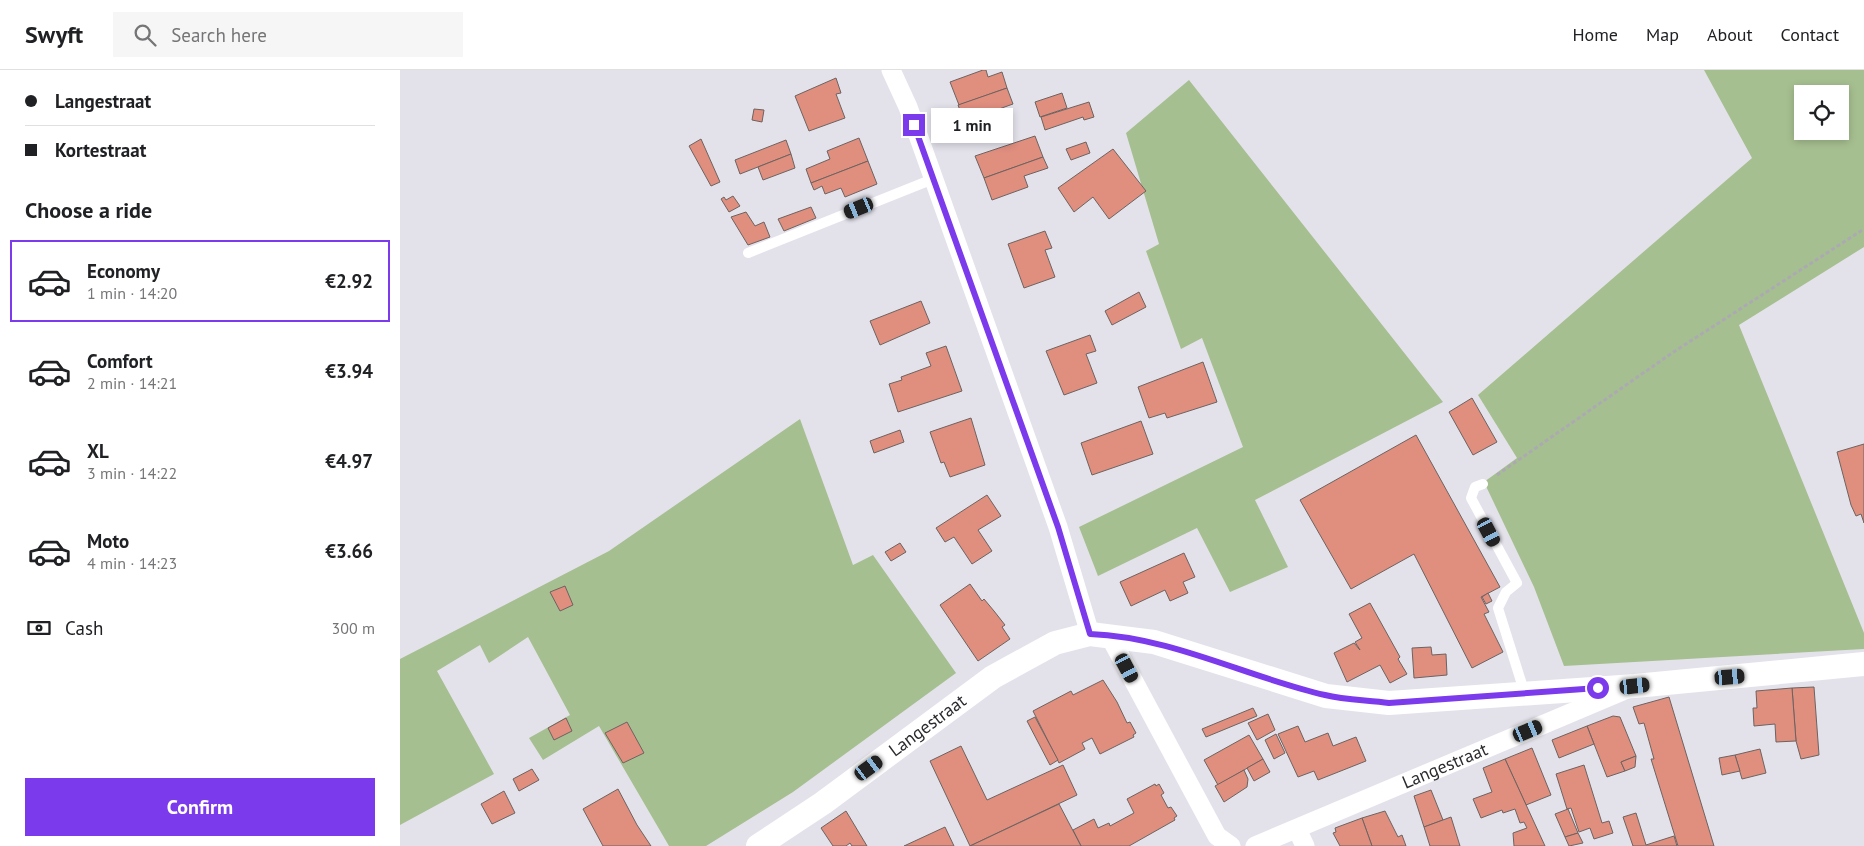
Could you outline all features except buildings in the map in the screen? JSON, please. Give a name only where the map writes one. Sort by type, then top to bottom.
[{"type":"street","points":[[891,70],[908,107],[1058,527],[1099,635],[1216,836],[1231,846]]},
{"type":"street","name":"Langestraat","points":[[758,846],[823,802],[993,677],[1055,643],[1099,635],[1154,642],[1326,696],[1389,703],[1635,686],[1864,664]]},
{"type":"street","name":"Langestraat","points":[[1255,846],[1301,838],[1635,686]]},
{"type":"lane","points":[[748,253],[933,179]]},
{"type":"lane","points":[[1483,484],[1476,487],[1471,498],[1516,583],[1506,592],[1498,608],[1526,694]]},
{"type":"path","points":[[1483,484],[1672,353],[1864,229]]},
{"type":"green space","points":[[1704,70],[1864,70],[1864,247],[1739,325],[1864,633],[1864,649],[1564,666],[1534,587],[1484,482],[1517,458],[1478,395],[1752,158]]},
{"type":"green space","points":[[1189,80],[1443,402],[1255,500],[1288,567],[1230,592],[1197,528],[1098,576],[1079,527],[1243,447],[1202,338],[1181,349],[1146,251],[1159,244],[1126,133]]},
{"type":"green space","points":[[800,419],[853,565],[873,555],[956,673],[793,792],[706,846],[669,846],[599,726],[543,760],[529,738],[570,715],[528,637],[489,663],[480,645],[437,671],[494,774],[400,825],[400,659],[609,551]]},
{"type":"route","points":[[914,125],[1058,527],[1090,634],[1154,642],[1326,696],[1389,703],[1598,688]]}]
